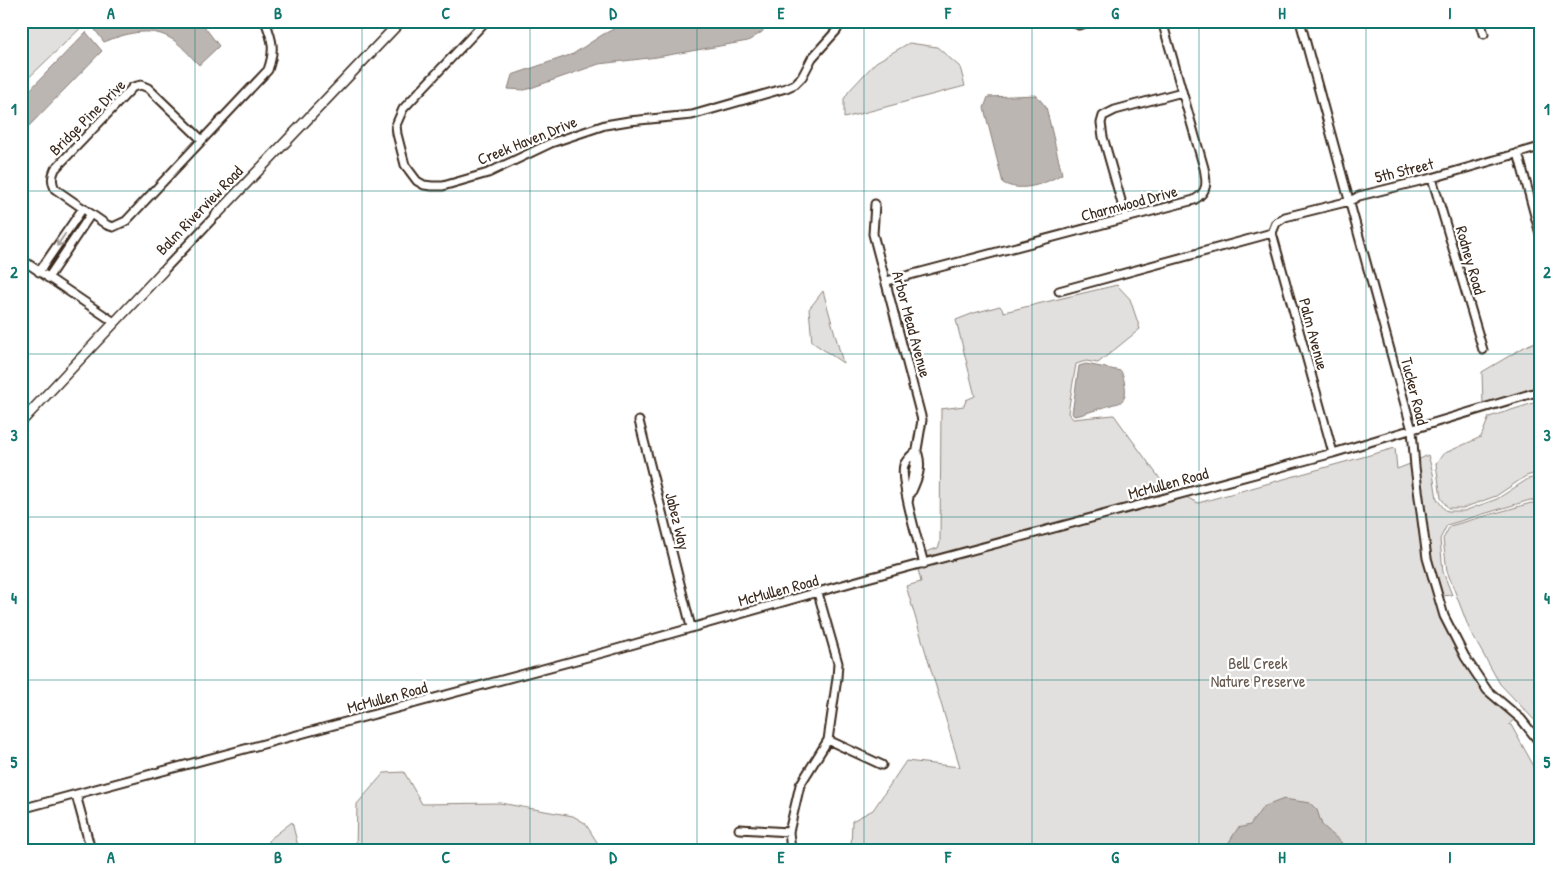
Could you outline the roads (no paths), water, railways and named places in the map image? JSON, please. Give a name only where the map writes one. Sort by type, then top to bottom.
[{"type":"main road","name":"Balm Riverview Road","points":[[217,214],[401,21]]},
{"type":"main road","name":"Balm Riverview Road","points":[[21,422],[163,271]]},
{"type":"street","name":"Bridge Pine Drive","points":[[202,140],[148,88],[141,85],[133,87],[55,169],[51,176],[52,184],[55,189],[107,225],[113,227],[126,220],[202,140],[268,70],[273,50],[271,37],[265,21]]},
{"type":"street","name":"Creek Haven Drive","points":[[486,21],[399,116],[396,124],[397,134],[405,165],[411,176],[424,185],[443,186],[488,173],[551,143],[605,125],[692,114],[786,88],[795,84],[802,77],[820,48],[837,30],[840,21]]},
{"type":"street","points":[[1071,21],[1079,24],[1096,21]]},
{"type":"street","name":"Charmwood Drive","points":[[887,281],[1194,200],[1204,193],[1206,180],[1162,21]]},
{"type":"street","name":"Tucker Road","points":[[1300,21],[1412,430],[1427,558],[1444,616],[1465,657],[1487,690],[1521,719],[1540,743]]},
{"type":"street","points":[[1480,21],[1484,34]]},
{"type":"street","points":[[1126,218],[1103,136],[1101,122],[1104,116],[1115,110],[1182,92]]},
{"type":"street","name":"5th Street","points":[[1272,233],[1276,223],[1285,217],[1350,201],[1359,196],[1432,178],[1540,147]]},
{"type":"street","points":[[1518,153],[1540,234]]},
{"type":"street","name":"Rodney Road","points":[[1432,178],[1483,350]]},
{"type":"street","name":"Arbor Mead Avenue","points":[[875,204],[873,234],[922,412],[922,426],[917,450],[921,464],[919,476],[908,503]]},
{"type":"street","points":[[39,272],[82,208]]},
{"type":"street","points":[[48,278],[91,214]]},
{"type":"street","name":"Balm Riverview Road","points":[[163,271],[217,214]]},
{"type":"street","points":[[1059,291],[1272,233]]},
{"type":"street","name":"Palm Avenue","points":[[1272,233],[1333,453]]},
{"type":"street","points":[[21,260],[114,322]]},
{"type":"street","name":"McMullen Road","points":[[21,809],[1333,453],[1540,392]]},
{"type":"street","name":"Jabez Way","points":[[638,421],[691,628]]},
{"type":"street","name":"Arbor Mead Avenue","points":[[917,450],[907,459],[903,477],[924,564]]},
{"type":"street","points":[[791,850],[789,832],[800,785],[828,740],[837,678],[838,663],[818,593]]},
{"type":"street","points":[[828,740],[882,765]]},
{"type":"street","points":[[76,795],[91,850]]},
{"type":"street","points":[[738,829],[789,832]]},
{"type":"park label","name":"Bell Creek Nature Preserve","points":[[1258,672]]}]
